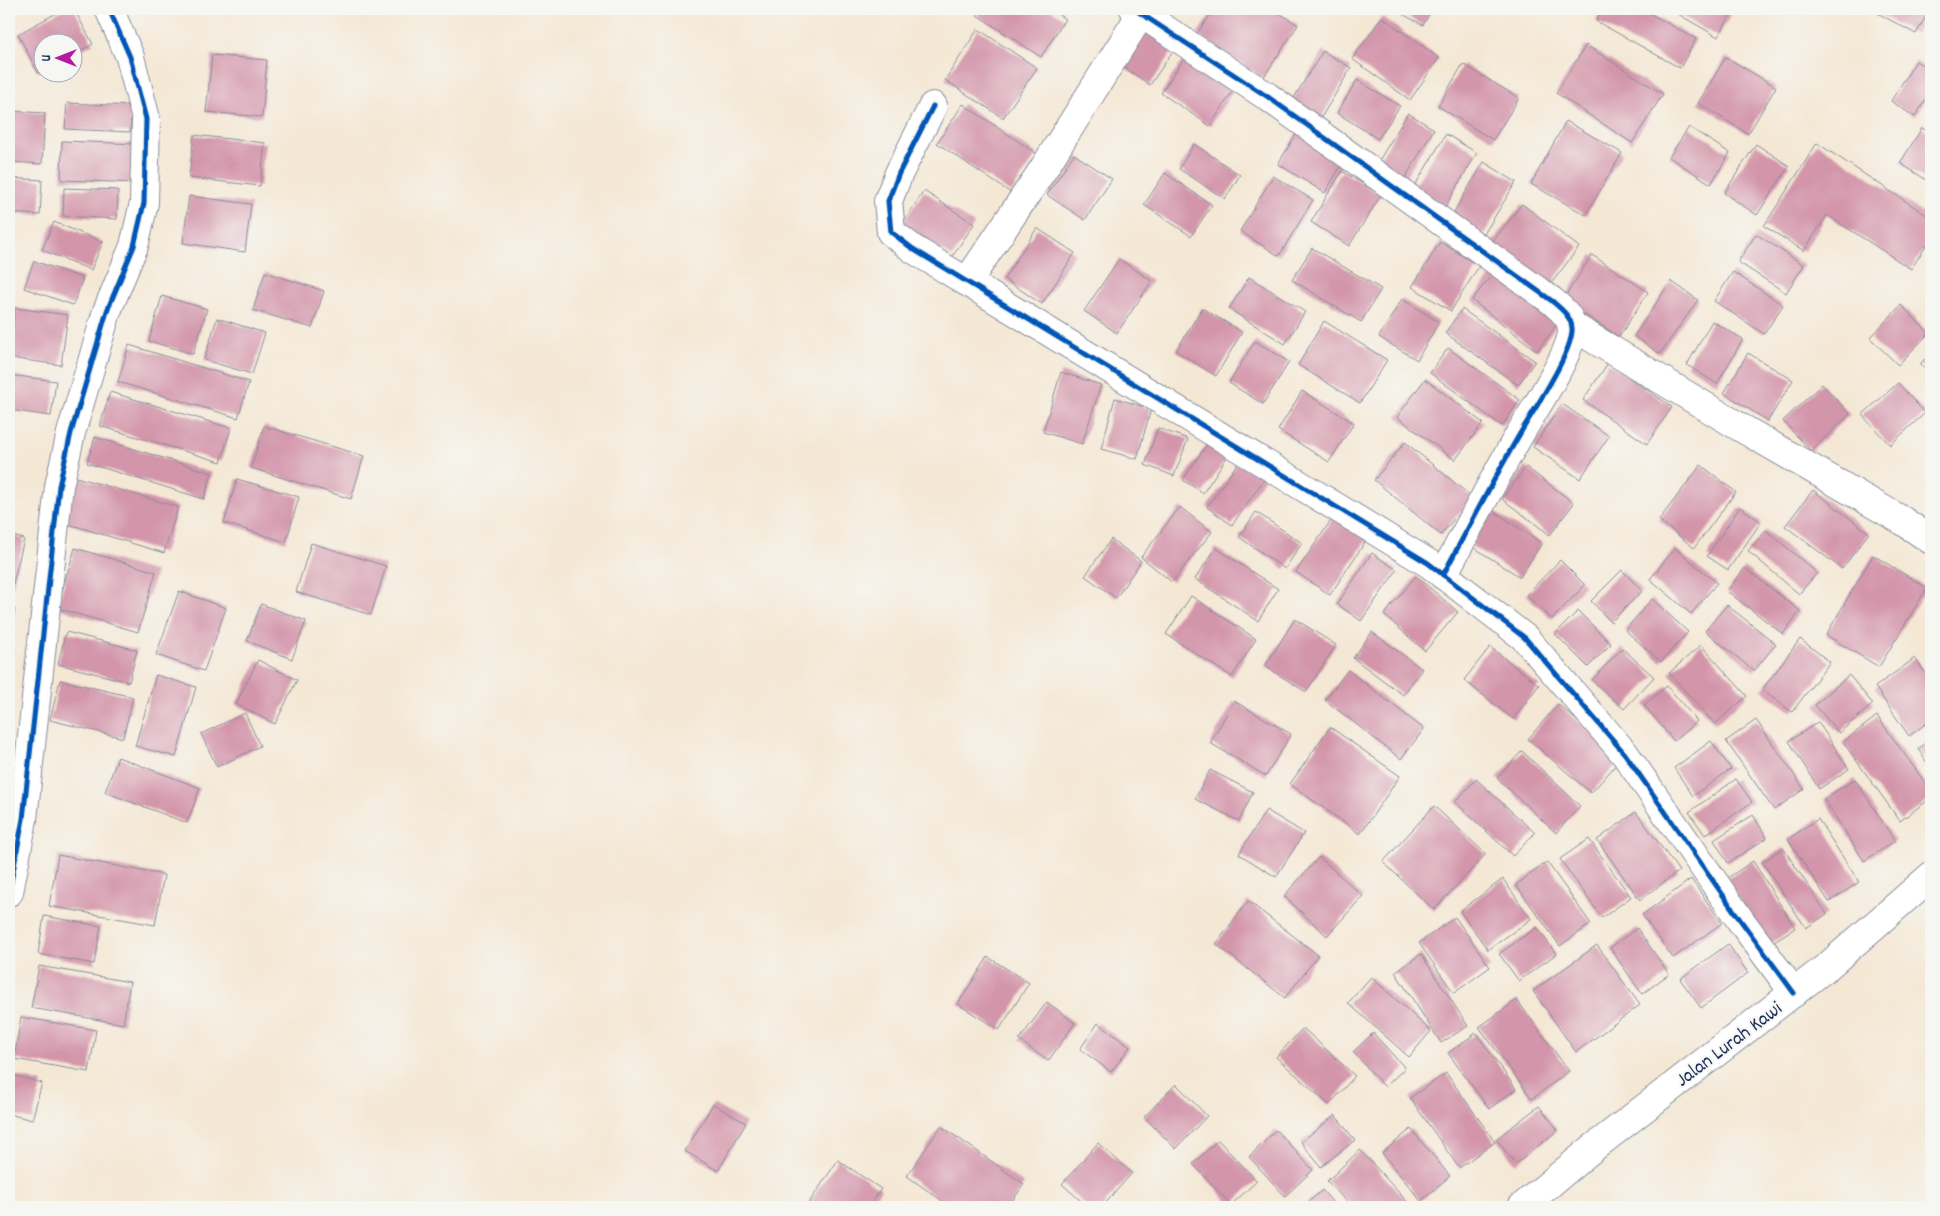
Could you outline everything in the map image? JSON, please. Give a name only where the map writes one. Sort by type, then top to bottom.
[{"type":"street","points":[[9,892],[23,819],[59,486],[71,433],[101,328],[134,246],[144,203],[146,119],[130,57],[109,9]]},
{"type":"street","points":[[967,282],[1042,171],[1137,11],[1268,97],[1426,208],[1552,301],[1566,314],[1572,326],[1738,426],[1903,521],[1931,540]]},
{"type":"street","points":[[934,106],[899,173],[888,201],[891,232],[913,249],[1428,564],[1525,638],[1625,754],[1741,921],[1794,993]]},
{"type":"street","points":[[1443,575],[1519,434],[1546,391],[1568,347],[1572,326]]},
{"type":"street","name":"Jalan Lurah Kawi","points":[[1522,1207],[1601,1142],[1794,993],[1931,876]]},
{"type":"building","points":[[64,9],[74,9],[93,44],[82,50],[82,32],[32,32],[32,61],[18,34]]},
{"type":"building","points":[[981,9],[1050,9],[1065,19],[1041,57],[977,15]]},
{"type":"building","points":[[1214,9],[1273,9],[1298,25],[1263,78],[1197,34]]},
{"type":"building","points":[[1393,9],[1432,9],[1423,25]]},
{"type":"building","points":[[1602,9],[1642,9],[1696,39],[1680,68],[1596,21]]},
{"type":"building","points":[[1680,9],[1734,9],[1718,37],[1678,14]]},
{"type":"building","points":[[1870,9],[1930,9],[1916,34]]},
{"type":"building","points":[[1382,17],[1439,58],[1410,100],[1352,59]]},
{"type":"building","points":[[1149,25],[1177,45],[1150,85],[1122,66]]},
{"type":"building","points":[[978,29],[1037,68],[1003,118],[945,80]]},
{"type":"building","points":[[1586,45],[1663,94],[1632,143],[1556,93]]},
{"type":"building","points":[[1190,49],[1239,82],[1210,126],[1161,93]]},
{"type":"building","points":[[1323,51],[1351,68],[1319,121],[1290,104]]},
{"type":"building","points":[[212,55],[267,60],[262,117],[206,112]]},
{"type":"building","points":[[1726,57],[1776,87],[1748,134],[1698,103]]},
{"type":"building","points":[[1916,61],[1931,71],[1931,91],[1915,117],[1891,101]]},
{"type":"building","points":[[1463,64],[1519,98],[1493,140],[1438,106]]},
{"type":"building","points":[[1357,80],[1400,106],[1378,139],[1337,113]]},
{"type":"building","points":[[67,103],[131,106],[130,132],[65,129]]},
{"type":"building","points":[[963,104],[1037,154],[1011,193],[937,143]]},
{"type":"building","points":[[9,111],[45,113],[42,164],[9,162]]},
{"type":"building","points":[[1408,113],[1434,129],[1405,178],[1378,162]]},
{"type":"building","points":[[1566,121],[1622,153],[1586,215],[1531,184]]},
{"type":"building","points":[[1689,127],[1730,153],[1711,184],[1669,157]]},
{"type":"building","points":[[1922,128],[1931,134],[1931,183],[1900,163]]},
{"type":"building","points":[[1299,129],[1346,157],[1325,193],[1278,164]]},
{"type":"building","points":[[1446,134],[1477,153],[1445,207],[1414,187]]},
{"type":"building","points":[[194,135],[265,143],[260,186],[189,178]]},
{"type":"building","points":[[62,141],[138,144],[137,183],[61,180]]},
{"type":"building","points":[[1817,143],[1931,218],[1931,238],[1911,269],[1827,215],[1804,251],[1764,226]]},
{"type":"building","points":[[1194,144],[1240,175],[1225,199],[1179,169]]},
{"type":"building","points":[[1756,144],[1789,166],[1757,215],[1724,193]]},
{"type":"building","points":[[1074,154],[1112,179],[1085,220],[1047,195]]},
{"type":"building","points":[[1484,162],[1516,182],[1484,234],[1452,215]]},
{"type":"building","points":[[1342,171],[1381,195],[1349,246],[1311,222]]},
{"type":"building","points":[[1165,173],[1212,205],[1191,236],[1144,205]]},
{"type":"building","points":[[1273,176],[1313,200],[1279,256],[1240,231]]},
{"type":"building","points":[[9,178],[42,180],[40,215],[9,213]]},
{"type":"building","points":[[64,188],[118,190],[117,219],[63,216]]},
{"type":"building","points":[[924,191],[974,224],[952,257],[902,224]]},
{"type":"building","points":[[189,196],[251,204],[245,252],[183,243]]},
{"type":"building","points":[[1522,204],[1579,247],[1547,289],[1490,245]]},
{"type":"building","points":[[54,222],[103,242],[91,270],[42,250]]},
{"type":"building","points":[[1037,228],[1075,253],[1042,304],[1004,279]]},
{"type":"building","points":[[1756,234],[1804,265],[1786,293],[1738,262]]},
{"type":"building","points":[[1440,242],[1479,266],[1451,311],[1412,287]]},
{"type":"building","points":[[1312,248],[1381,289],[1361,322],[1292,280]]},
{"type":"building","points":[[1592,255],[1648,292],[1619,337],[1563,300]]},
{"type":"building","points":[[1119,259],[1152,281],[1117,333],[1084,311]]},
{"type":"building","points":[[34,261],[83,278],[73,305],[24,288]]},
{"type":"building","points":[[1498,267],[1562,318],[1537,351],[1472,300]]},
{"type":"building","points":[[265,272],[324,291],[312,328],[253,310]]},
{"type":"building","points":[[1733,272],[1783,305],[1764,334],[1714,301]]},
{"type":"building","points":[[1249,277],[1305,312],[1285,344],[1229,309]]},
{"type":"building","points":[[1671,281],[1698,300],[1660,354],[1634,336]]},
{"type":"building","points":[[162,296],[207,309],[193,354],[149,341]]},
{"type":"building","points":[[1402,299],[1439,322],[1417,360],[1379,337]]},
{"type":"building","points":[[1901,305],[1929,333],[1898,365],[1870,338]]},
{"type":"building","points":[[15,308],[68,315],[61,365],[9,358]]},
{"type":"building","points":[[1202,308],[1242,332],[1216,376],[1176,351]]},
{"type":"building","points":[[1462,309],[1535,361],[1518,385],[1445,333]]},
{"type":"building","points":[[217,318],[265,333],[252,374],[204,360]]},
{"type":"building","points":[[1324,321],[1387,360],[1360,403],[1298,365]]},
{"type":"building","points":[[1712,321],[1743,339],[1717,384],[1687,365]]},
{"type":"building","points":[[1255,341],[1289,362],[1263,404],[1229,383]]},
{"type":"building","points":[[129,345],[249,382],[238,418],[118,382]]},
{"type":"building","points":[[1448,348],[1520,400],[1502,426],[1430,373]]},
{"type":"building","points":[[1748,353],[1793,380],[1768,421],[1724,393]]},
{"type":"building","points":[[1931,353],[1931,376],[1920,364]]},
{"type":"building","points":[[1608,363],[1672,407],[1647,444],[1583,400]]},
{"type":"building","points":[[1061,372],[1101,385],[1082,444],[1043,432]]},
{"type":"building","points":[[9,375],[56,381],[51,416],[9,410]]},
{"type":"building","points":[[1425,379],[1483,423],[1455,460],[1397,417]]},
{"type":"building","points":[[1898,383],[1925,413],[1890,445],[1862,415]]},
{"type":"building","points":[[1822,384],[1850,414],[1811,451],[1783,421]]},
{"type":"building","points":[[1302,391],[1354,423],[1329,462],[1278,430]]},
{"type":"building","points":[[110,392],[231,428],[221,462],[100,426]]},
{"type":"building","points":[[1115,398],[1151,409],[1137,459],[1101,449]]},
{"type":"building","points":[[1562,404],[1609,436],[1580,479],[1533,447]]},
{"type":"building","points":[[264,426],[364,456],[351,499],[251,468]]},
{"type":"building","points":[[1158,428],[1188,439],[1174,476],[1145,465]]},
{"type":"building","points":[[95,437],[212,473],[204,499],[87,463]]},
{"type":"building","points":[[1209,441],[1229,454],[1203,493],[1183,480]]},
{"type":"building","points":[[1405,442],[1472,497],[1441,535],[1374,480]]},
{"type":"building","points":[[1240,460],[1265,478],[1232,525],[1207,507]]},
{"type":"building","points":[[1701,465],[1736,492],[1694,548],[1659,520]]},
{"type":"building","points":[[1526,467],[1574,503],[1550,535],[1502,499]]},
{"type":"building","points":[[76,477],[178,507],[164,553],[62,522]]},
{"type":"building","points":[[237,479],[299,497],[286,542],[224,523]]},
{"type":"building","points":[[1813,490],[1869,533],[1842,569],[1785,526]]},
{"type":"building","points":[[1180,507],[1212,532],[1172,582],[1141,557]]},
{"type":"building","points":[[1740,507],[1761,522],[1728,570],[1707,556]]},
{"type":"building","points":[[1492,510],[1542,543],[1520,577],[1470,545]]},
{"type":"building","points":[[1256,512],[1302,543],[1285,569],[1239,537]]},
{"type":"building","points":[[1336,513],[1369,536],[1330,595],[1296,572]]},
{"type":"building","points":[[1766,530],[1817,573],[1799,594],[1748,551]]},
{"type":"building","points":[[9,535],[24,539],[12,588],[9,587]]},
{"type":"building","points":[[1111,539],[1141,561],[1116,598],[1085,576]]},
{"type":"building","points":[[311,543],[386,566],[371,615],[296,592]]},
{"type":"building","points":[[75,548],[156,572],[138,632],[57,608]]},
{"type":"building","points":[[1216,548],[1278,589],[1258,621],[1195,579]]},
{"type":"building","points":[[1675,548],[1717,583],[1691,614],[1650,579]]},
{"type":"building","points":[[1372,553],[1397,570],[1361,621],[1337,604]]},
{"type":"building","points":[[1873,555],[1927,588],[1879,667],[1826,635]]},
{"type":"building","points":[[1560,560],[1585,585],[1552,619],[1526,595]]},
{"type":"building","points":[[1745,568],[1800,611],[1783,634],[1727,591]]},
{"type":"building","points":[[1622,570],[1642,591],[1611,622],[1591,601]]},
{"type":"building","points":[[1416,576],[1458,612],[1425,651],[1384,615]]},
{"type":"building","points":[[179,591],[226,608],[204,671],[156,655]]},
{"type":"building","points":[[1191,596],[1256,639],[1232,677],[1166,634]]},
{"type":"building","points":[[1652,599],[1688,632],[1661,662],[1625,630]]},
{"type":"building","points":[[261,604],[306,621],[292,659],[247,641]]},
{"type":"building","points":[[1727,605],[1776,644],[1754,671],[1705,631]]},
{"type":"building","points":[[9,607],[15,609],[10,634],[9,634]]},
{"type":"building","points":[[1578,611],[1611,644],[1588,667],[1555,634]]},
{"type":"building","points":[[1295,619],[1336,645],[1306,692],[1265,666]]},
{"type":"building","points":[[66,632],[137,650],[129,682],[58,664]]},
{"type":"building","points":[[1372,632],[1422,669],[1403,695],[1353,658]]},
{"type":"building","points":[[1800,639],[1830,662],[1792,712],[1762,690]]},
{"type":"building","points":[[1701,645],[1747,696],[1715,724],[1669,673]]},
{"type":"building","points":[[1490,647],[1539,685],[1513,719],[1464,680]]},
{"type":"building","points":[[1622,648],[1654,677],[1624,709],[1592,680]]},
{"type":"building","points":[[9,649],[14,650],[10,668],[9,668]]},
{"type":"building","points":[[1915,658],[1931,681],[1931,720],[1909,736],[1875,687]]},
{"type":"building","points":[[258,660],[297,680],[275,724],[236,704]]},
{"type":"building","points":[[1348,670],[1424,729],[1401,759],[1325,700]]},
{"type":"building","points":[[156,675],[196,687],[176,757],[135,746]]},
{"type":"building","points":[[1849,675],[1873,704],[1839,733],[1815,705]]},
{"type":"building","points":[[60,680],[133,697],[123,738],[50,720]]},
{"type":"building","points":[[1667,686],[1697,721],[1674,741],[1644,705]]},
{"type":"building","points":[[1234,701],[1291,734],[1266,776],[1210,743]]},
{"type":"building","points":[[1558,704],[1621,759],[1591,793],[1528,739]]},
{"type":"building","points":[[245,713],[260,746],[217,767],[201,734]]},
{"type":"building","points":[[1877,716],[1931,791],[1931,798],[1900,821],[1843,742]]},
{"type":"building","points":[[1756,720],[1804,789],[1774,810],[1726,741]]},
{"type":"building","points":[[1818,722],[1849,769],[1819,789],[1789,741]]},
{"type":"building","points":[[1330,727],[1400,776],[1360,834],[1290,784]]},
{"type":"building","points":[[1931,740],[1931,769],[1918,749]]},
{"type":"building","points":[[1711,741],[1731,769],[1693,796],[1674,768]]},
{"type":"building","points":[[1522,751],[1580,806],[1556,833],[1497,778]]},
{"type":"building","points":[[118,757],[200,788],[187,823],[105,792]]},
{"type":"building","points":[[1210,770],[1253,792],[1239,821],[1195,799]]},
{"type":"building","points":[[1476,779],[1535,833],[1513,856],[1455,802]]},
{"type":"building","points":[[1736,779],[1752,802],[1705,835],[1689,812]]},
{"type":"building","points":[[1855,779],[1895,841],[1864,861],[1824,799]]},
{"type":"building","points":[[1434,806],[1486,854],[1434,910],[1383,862]]},
{"type":"building","points":[[1266,810],[1304,833],[1276,877],[1239,854]]},
{"type":"building","points":[[1636,812],[1679,871],[1640,900],[1597,840]]},
{"type":"building","points":[[1753,815],[1767,838],[1728,863],[1714,840]]},
{"type":"building","points":[[1818,819],[1859,882],[1829,902],[1788,839]]},
{"type":"building","points":[[1589,839],[1631,897],[1602,918],[1560,859]]},
{"type":"building","points":[[1783,848],[1827,914],[1806,928],[1762,862]]},
{"type":"building","points":[[58,855],[164,875],[155,925],[49,906]]},
{"type":"building","points":[[1319,857],[1363,896],[1327,936],[1284,896]]},
{"type":"building","points":[[1753,861],[1795,928],[1768,945],[1726,879]]},
{"type":"building","points":[[1547,862],[1591,924],[1560,946],[1516,885]]},
{"type":"building","points":[[1503,879],[1531,919],[1488,950],[1460,911]]},
{"type":"building","points":[[1691,879],[1722,923],[1673,958],[1642,915]]},
{"type":"building","points":[[1248,901],[1318,955],[1285,998],[1216,944]]},
{"type":"building","points":[[44,916],[101,926],[94,964],[38,954]]},
{"type":"building","points":[[1455,917],[1490,967],[1454,993],[1419,943]]},
{"type":"building","points":[[1537,927],[1556,954],[1519,981],[1499,954]]},
{"type":"building","points":[[1637,928],[1669,974],[1642,994],[1610,948]]},
{"type":"building","points":[[1728,944],[1748,973],[1701,1008],[1680,979]]},
{"type":"building","points":[[1597,945],[1640,1005],[1576,1052],[1533,991]]},
{"type":"building","points":[[1421,954],[1468,1026],[1441,1043],[1395,972]]},
{"type":"building","points":[[988,957],[1029,983],[999,1030],[958,1004]]},
{"type":"building","points":[[39,966],[130,982],[123,1024],[31,1008]]},
{"type":"building","points":[[1371,977],[1431,1031],[1409,1057],[1348,1003]]},
{"type":"building","points":[[1517,1000],[1569,1071],[1532,1099],[1479,1027]]},
{"type":"building","points":[[1047,1002],[1075,1023],[1048,1061],[1019,1040]]},
{"type":"building","points":[[21,1017],[96,1030],[89,1072],[14,1059]]},
{"type":"building","points":[[1098,1023],[1130,1047],[1111,1072],[1080,1049]]},
{"type":"building","points":[[1303,1028],[1355,1076],[1329,1105],[1276,1057]]},
{"type":"building","points":[[1373,1033],[1405,1068],[1385,1087],[1353,1052]]},
{"type":"building","points":[[1476,1033],[1516,1089],[1489,1109],[1448,1053]]},
{"type":"building","points":[[1446,1073],[1495,1142],[1459,1168],[1410,1098]]},
{"type":"building","points":[[9,1074],[42,1083],[32,1120],[9,1114]]},
{"type":"building","points":[[1176,1084],[1207,1116],[1176,1149],[1144,1117]]},
{"type":"building","points":[[713,1104],[746,1123],[718,1171],[685,1151]]},
{"type":"building","points":[[1539,1106],[1558,1130],[1516,1164],[1496,1139]]},
{"type":"building","points":[[1335,1115],[1355,1140],[1321,1167],[1301,1142]]},
{"type":"building","points":[[941,1126],[1024,1184],[1008,1207],[951,1207],[907,1176]]},
{"type":"building","points":[[1411,1129],[1450,1176],[1421,1201],[1382,1153]]},
{"type":"building","points":[[1276,1130],[1313,1170],[1285,1196],[1249,1157]]},
{"type":"building","points":[[1218,1140],[1257,1181],[1231,1205],[1193,1164]]},
{"type":"building","points":[[1098,1143],[1132,1173],[1102,1207],[1088,1207],[1062,1184]]},
{"type":"building","points":[[1360,1150],[1412,1207],[1352,1207],[1327,1181]]},
{"type":"building","points":[[838,1160],[881,1189],[869,1207],[806,1207]]},
{"type":"building","points":[[1322,1190],[1337,1207],[1303,1207]]},
{"type":"cycle path","points":[[9,892],[23,819],[59,486],[71,433],[107,311],[134,246],[144,203],[146,119],[130,57],[109,9]]},
{"type":"cycle path","points":[[1134,9],[1268,97],[1552,301],[1570,320],[1572,328],[1571,338],[1559,367],[1508,454],[1443,575]]},
{"type":"cycle path","points":[[933,106],[899,173],[888,201],[891,232],[913,249],[1428,563],[1525,638],[1625,754],[1741,921],[1794,993]]}]
